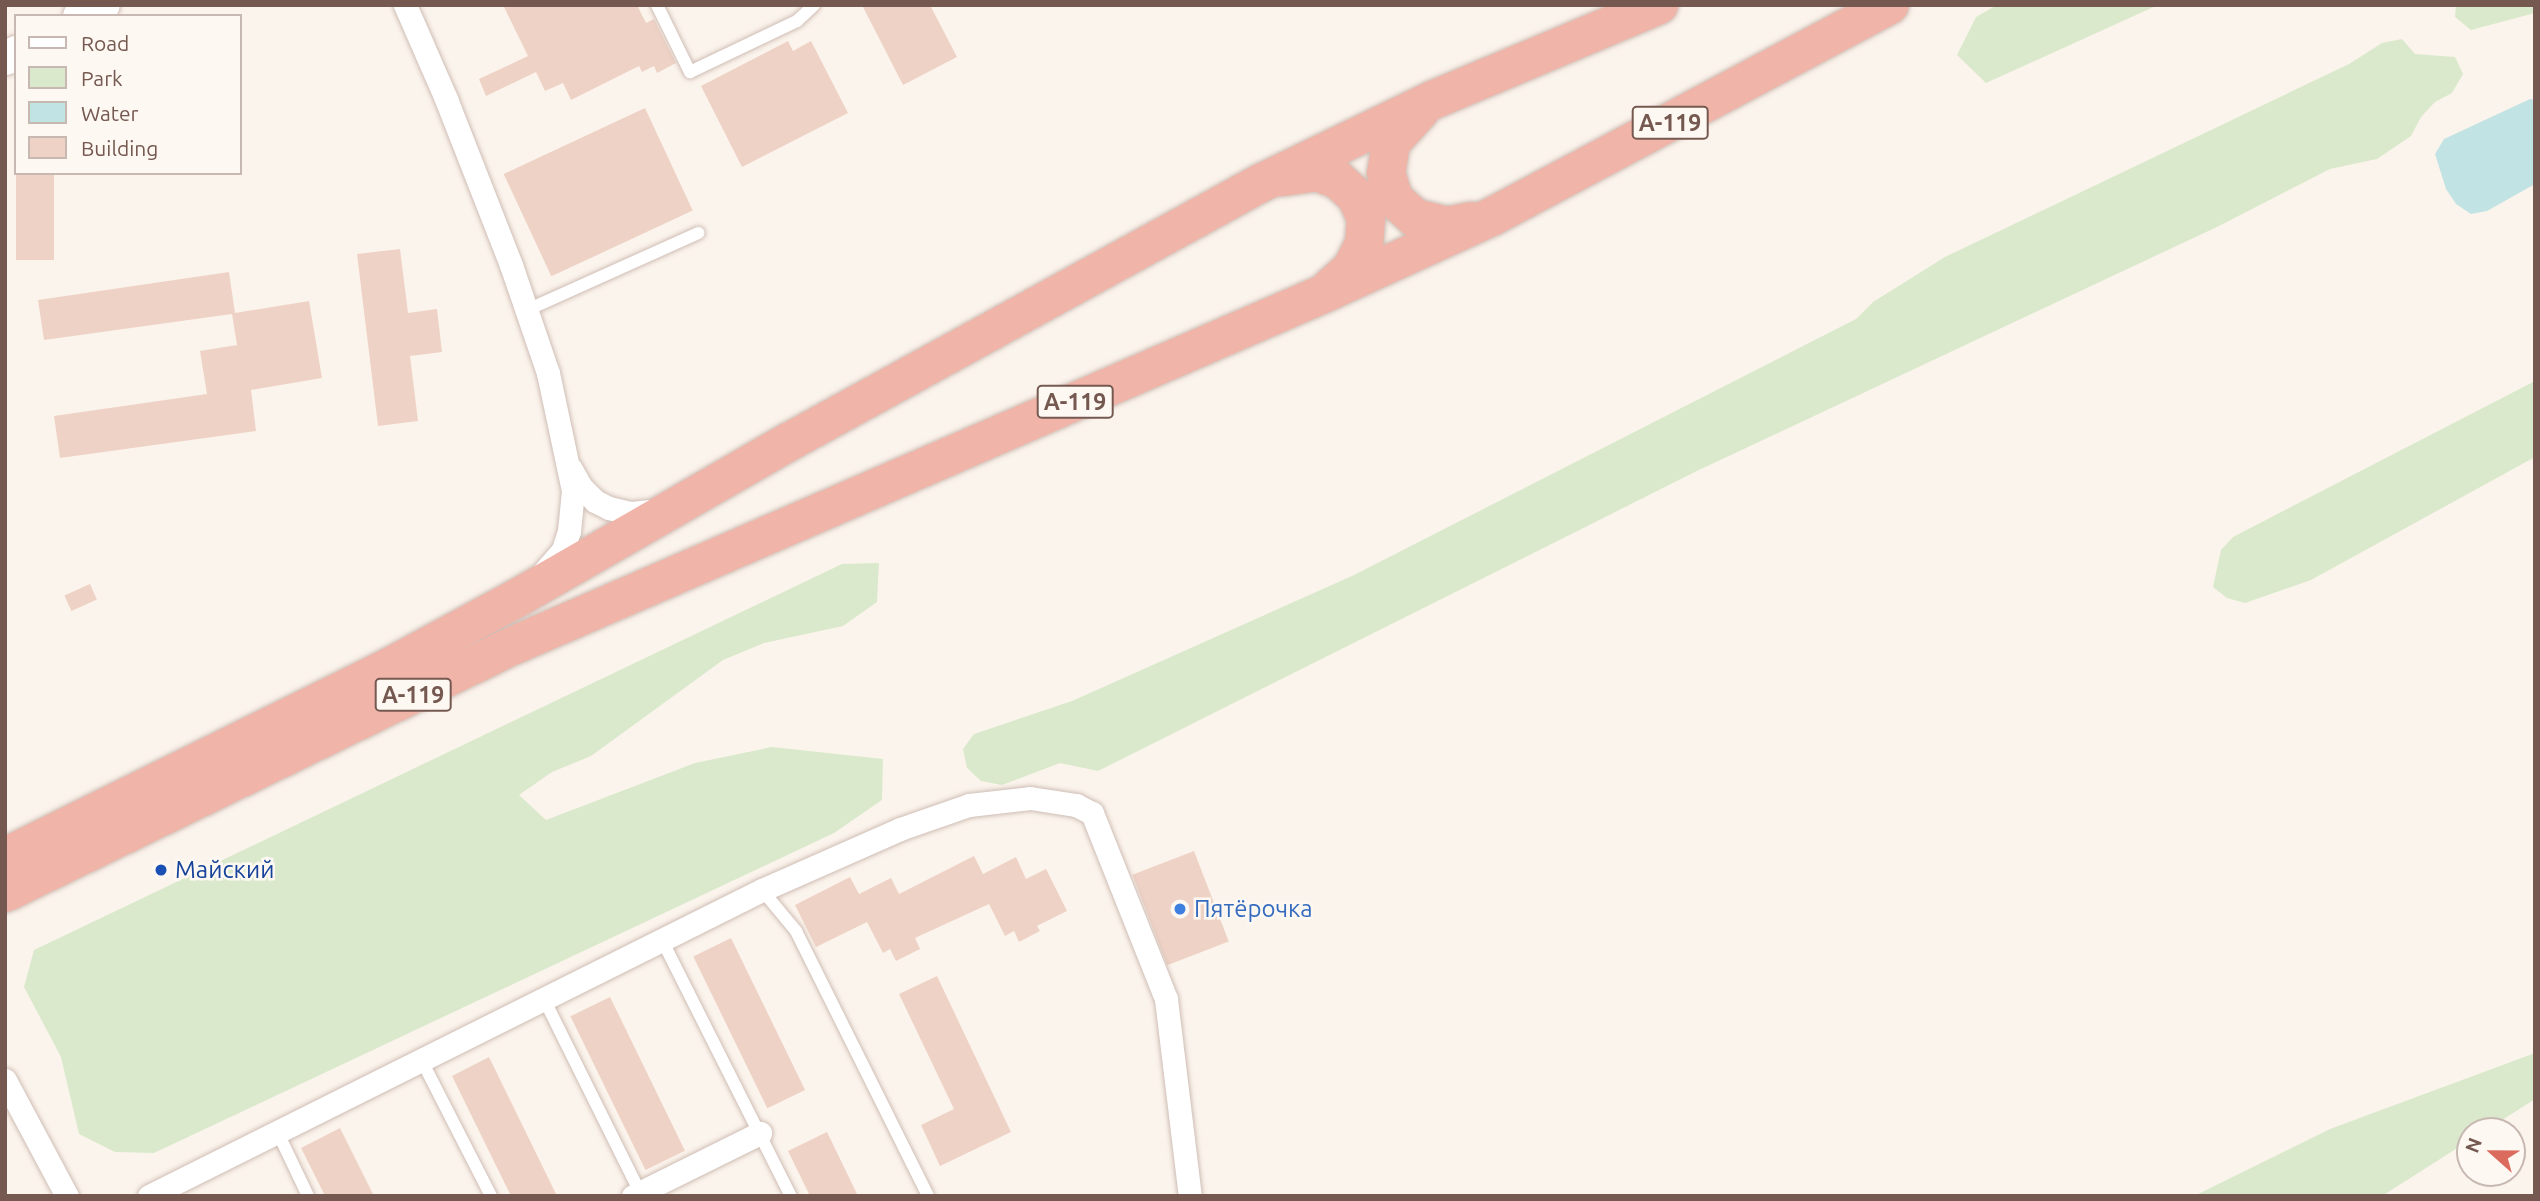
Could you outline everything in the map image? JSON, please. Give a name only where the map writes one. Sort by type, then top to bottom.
[{"type":"highway","name":"А-119","points":[[10,883],[45,838],[384,670],[1261,183],[1433,100],[1659,5]]},
{"type":"highway","name":"А-119","points":[[10,883],[510,647],[1324,294],[1493,216],[1889,5]]},
{"type":"highway","points":[[1433,100],[1409,121],[1391,143],[1386,173],[1394,199],[1415,218],[1447,226],[1493,216]]},
{"type":"highway","points":[[1261,183],[1292,174],[1317,172],[1338,180],[1356,196],[1366,218],[1364,244],[1351,269],[1324,294]]},
{"type":"street","points":[[83,14],[103,5]]},
{"type":"street","points":[[405,5],[446,99],[527,310],[548,373],[569,467],[572,512],[563,550],[519,597]]},
{"type":"street","points":[[569,467],[580,487],[595,501],[609,508],[631,513],[651,512],[677,505]]},
{"type":"street","points":[[149,1196],[762,890],[900,828],[969,805],[1007,798],[1030,798],[1076,805],[1092,813],[1166,999],[1190,1196]]},
{"type":"street","points":[[5,841],[45,838]]},
{"type":"street","points":[[5,1080],[67,1196]]},
{"type":"street","points":[[636,1194],[760,1133]]},
{"type":"lane","points":[[657,5],[690,72],[797,21],[814,5]]},
{"type":"lane","points":[[527,310],[698,233]]},
{"type":"lane","points":[[762,890],[796,931],[928,1196]]},
{"type":"lane","points":[[662,940],[791,1196]]},
{"type":"lane","points":[[544,999],[636,1194]]},
{"type":"lane","points":[[422,1061],[491,1196]]},
{"type":"lane","points":[[278,1133],[307,1196]]},
{"type":"green space","points":[[1997,5],[2158,5],[1986,83],[1957,55],[1976,17]]},
{"type":"green space","points":[[2456,5],[2535,5],[2535,13],[2471,30],[2455,17]]},
{"type":"green space","points":[[2402,39],[2415,54],[2455,57],[2463,74],[2452,93],[2435,102],[2421,117],[2411,136],[2377,159],[2330,169],[2219,226],[1699,470],[1098,771],[1060,763],[1002,785],[981,781],[967,768],[963,749],[974,734],[1072,701],[1352,576],[1856,319],[1873,302],[1945,257],[2349,64],[2382,43]]},
{"type":"green space","points":[[2535,381],[2535,457],[2311,580],[2245,603],[2227,598],[2213,587],[2221,550],[2233,537]]},
{"type":"green space","points":[[879,563],[877,602],[843,626],[764,643],[723,660],[591,756],[552,772],[519,795],[546,820],[695,763],[772,747],[883,759],[882,800],[834,833],[154,1153],[115,1152],[79,1134],[61,1057],[24,987],[34,950],[842,564]]},
{"type":"green space","points":[[2535,1053],[2535,1099],[2507,1117],[2456,1117],[2456,1149],[2382,1196],[2194,1196],[2330,1129]]},
{"type":"water","points":[[2530,99],[2535,100],[2535,184],[2487,211],[2471,214],[2456,204],[2446,189],[2435,154],[2444,139]]},
{"type":"building","points":[[503,5],[637,5],[646,23],[654,19],[676,63],[657,73],[654,66],[642,72],[639,66],[571,100],[563,83],[545,91],[536,72],[486,96],[479,79],[528,56]]},
{"type":"building","points":[[862,5],[930,5],[957,57],[903,85]]},
{"type":"building","points":[[788,41],[793,51],[811,41],[848,113],[742,167],[701,86]]},
{"type":"building","points":[[645,108],[693,210],[551,276],[504,174]]},
{"type":"building","points":[[16,175],[54,175],[54,260],[16,260]]},
{"type":"building","points":[[400,249],[408,313],[437,309],[442,352],[410,356],[418,421],[378,426],[357,254]]},
{"type":"building","points":[[229,272],[235,313],[309,301],[322,378],[251,390],[256,431],[60,458],[54,416],[207,394],[200,351],[237,345],[232,314],[44,340],[38,300]]},
{"type":"building","points":[[90,584],[97,600],[71,611],[64,595]]},
{"type":"building","name":"Пятёрочка","points":[[1194,851],[1229,942],[1167,965],[1132,875]]},
{"type":"building","points":[[974,856],[983,874],[1016,857],[1026,879],[1046,869],[1067,911],[1037,926],[1040,931],[1019,942],[1014,931],[1005,936],[989,904],[915,938],[920,949],[896,961],[890,949],[883,953],[867,922],[816,947],[795,905],[850,877],[859,894],[891,878],[899,894]]},
{"type":"building","points":[[731,938],[805,1090],[767,1108],[693,956]]},
{"type":"building","points":[[937,976],[1011,1132],[940,1166],[921,1125],[954,1109],[899,994]]},
{"type":"building","points":[[610,997],[685,1151],[645,1170],[570,1016]]},
{"type":"building","points":[[489,1057],[557,1196],[511,1196],[452,1076]]},
{"type":"building","points":[[340,1128],[374,1196],[325,1196],[301,1148]]},
{"type":"building","points":[[827,1132],[858,1196],[810,1196],[788,1151]]},
{"type":"place","name":"Майский","points":[[161,870]]},
{"type":"place","name":"Пятёрочка","points":[[1180,909]]}]
